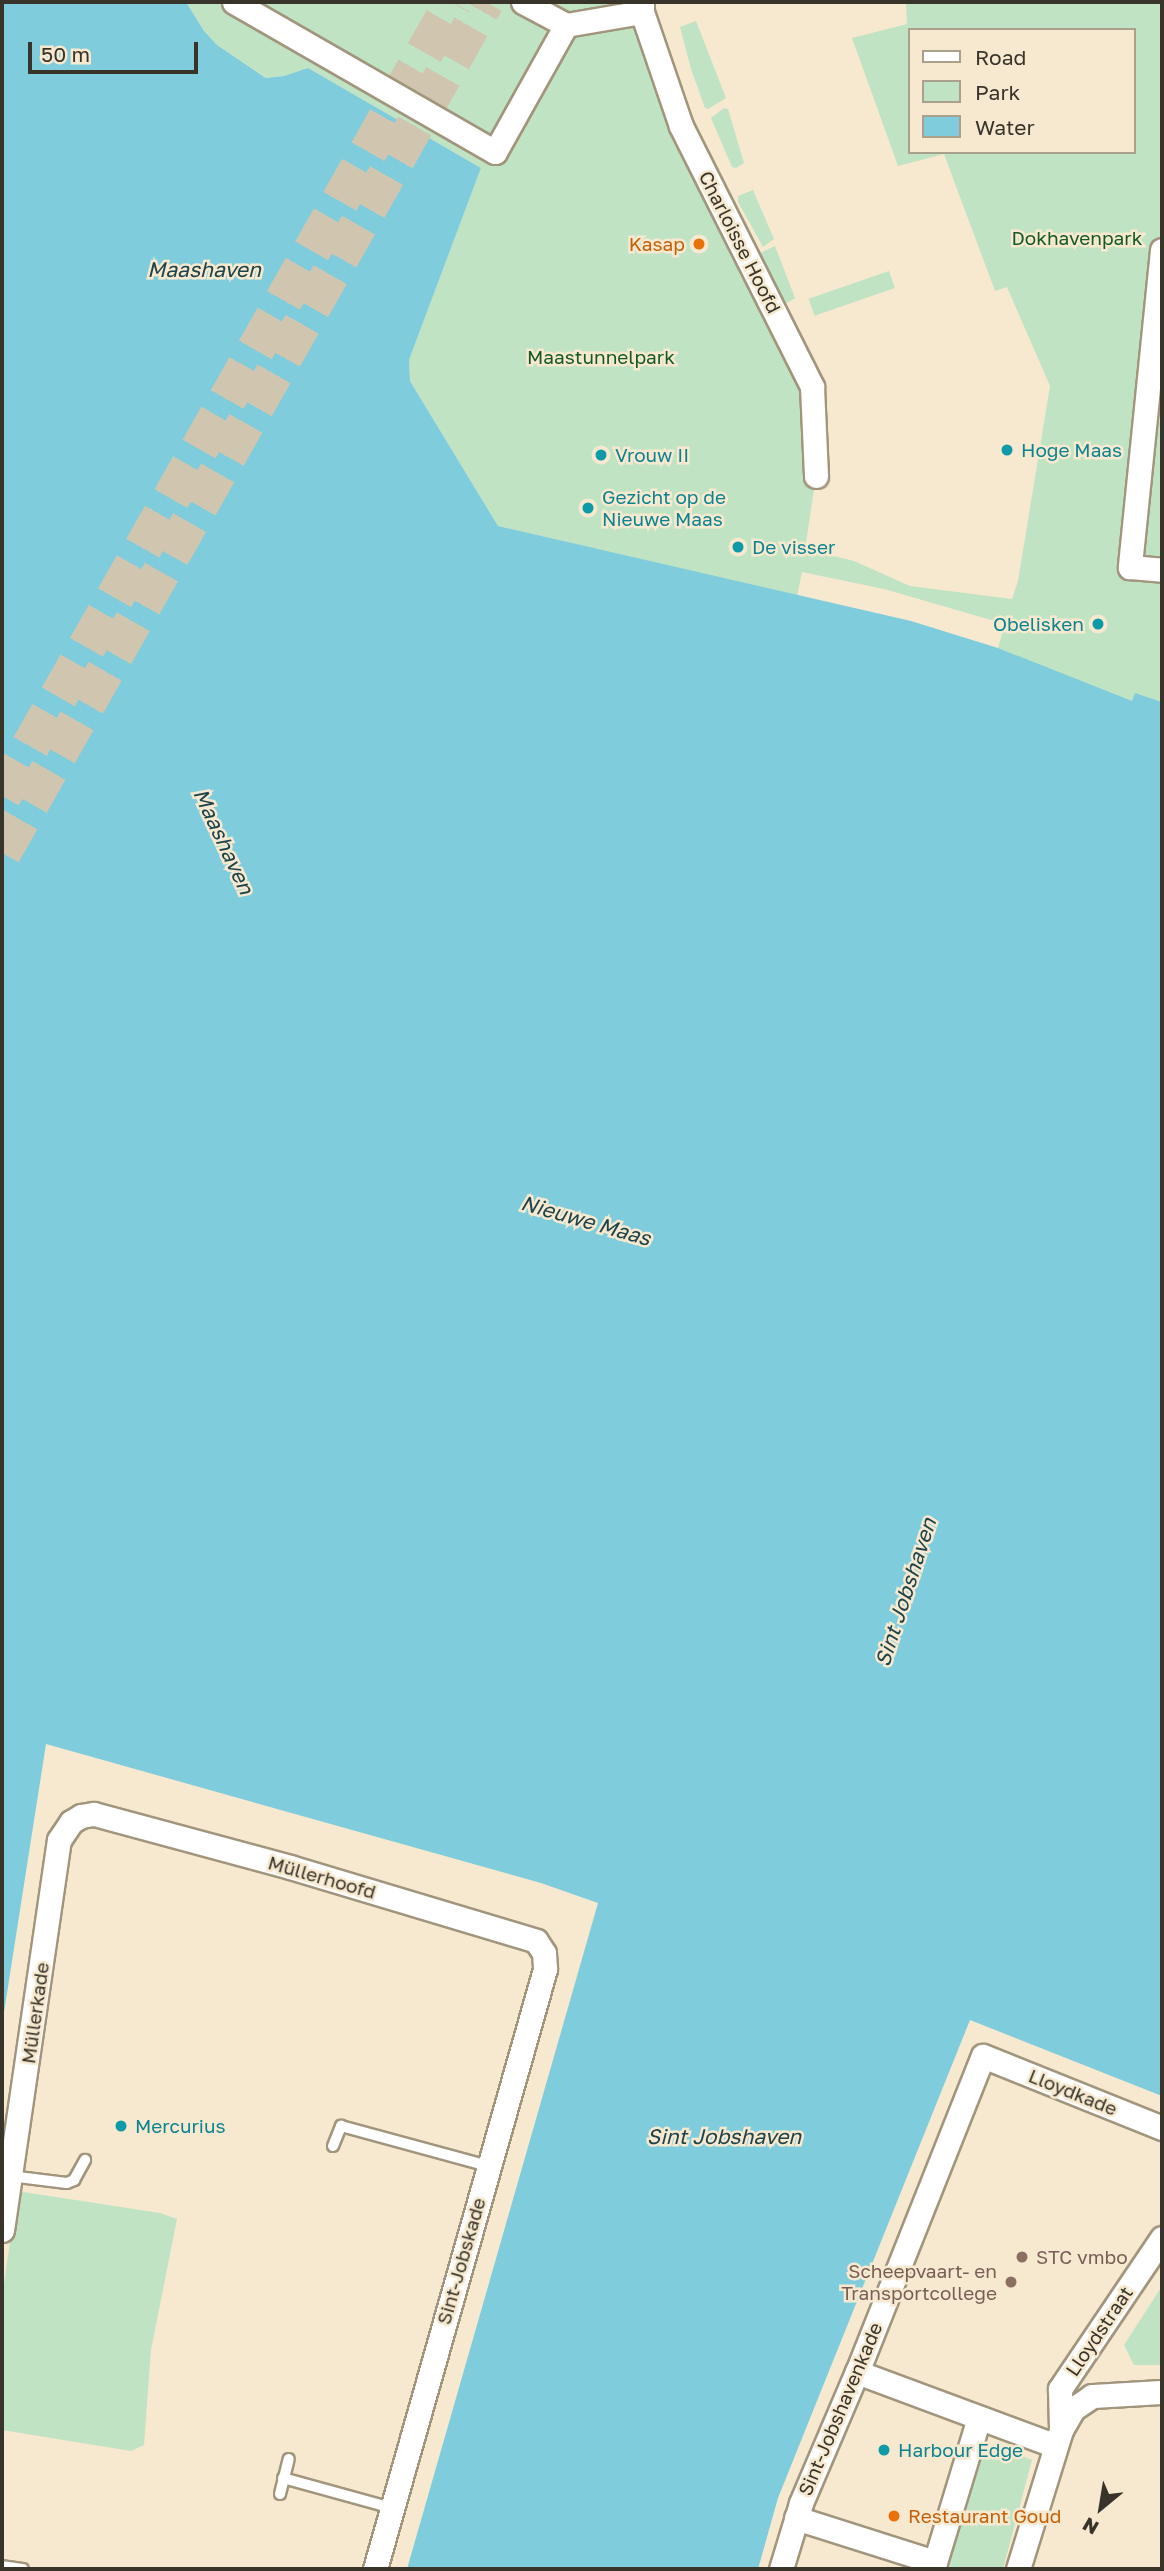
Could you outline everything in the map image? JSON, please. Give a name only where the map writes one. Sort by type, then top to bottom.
[{"type":"street","points":[[234,2],[495,152],[566,25],[523,2]]},
{"type":"street","name":"Charloisse Hoofd","points":[[566,25],[642,7],[681,126],[798,353],[811,387],[816,476]]},
{"type":"street","points":[[1162,250],[1130,567],[1162,570]]},
{"type":"street","name":"Müllerhoofd","points":[[92,1813],[290,1867],[526,1937],[536,1941],[544,1953]]},
{"type":"street","name":"Müllerkade","points":[[2,2230],[59,1840],[71,1822],[92,1813]]},
{"type":"street","name":"Sint-Jobskade","points":[[374,2569],[545,1969],[544,1953]]},
{"type":"street","name":"Lloydkade","points":[[983,2056],[1162,2128]]},
{"type":"street","name":"Sint-Jobshavenkade","points":[[781,2569],[796,2518],[983,2056]]},
{"type":"street","name":"Lloydstraat","points":[[1058,2438],[1060,2389],[1162,2238]]},
{"type":"street","points":[[857,2372],[979,2418],[1058,2438]]},
{"type":"street","name":"Lloydstraat","points":[[1017,2569],[1058,2438],[1073,2409],[1092,2396],[1162,2392]]},
{"type":"street","points":[[796,2518],[934,2566],[979,2418]]},
{"type":"lane","points":[[333,2146],[341,2126],[488,2166]]},
{"type":"lane","points":[[10,2176],[67,2183],[74,2180],[85,2160]]},
{"type":"lane","points":[[279,2494],[289,2459]]},
{"type":"lane","points":[[284,2479],[392,2508]]},
{"type":"lane","points":[[2,2566],[23,2569]]},
{"type":"green space","name":"Maastunnelpark","points":[[186,2],[642,2],[668,90],[798,353],[816,476],[805,549],[854,561],[910,586],[1012,599],[1018,581],[1050,386],[1007,287],[995,291],[944,154],[898,166],[852,38],[907,24],[906,2],[1162,2],[1162,702],[1135,693],[1132,702],[998,648],[1005,624],[884,589],[802,572],[797,596],[498,526],[410,381],[409,360],[481,168],[308,68],[267,78],[217,45],[204,31]]},
{"type":"green space","points":[[696,21],[726,98],[708,109],[705,108],[691,69],[680,27]]},
{"type":"green space","points":[[724,108],[728,109],[744,163],[736,168],[732,167],[711,118]]},
{"type":"green space","points":[[753,190],[774,239],[763,247],[738,202],[738,196]]},
{"type":"green space","points":[[775,246],[795,298],[785,304],[760,257],[760,253]]},
{"type":"green space","points":[[889,271],[895,288],[814,316],[809,299]]},
{"type":"green space","points":[[17,2191],[160,2213],[177,2219],[151,2350],[144,2445],[131,2451],[2,2430],[2,2299]]},
{"type":"green space","points":[[1162,2286],[1162,2365],[1134,2365],[1124,2345]]},
{"type":"green space","points":[[989,2447],[1002,2448],[1032,2460],[1003,2569],[945,2569],[976,2463]]},
{"type":"water","points":[[2,2],[186,2],[204,31],[217,45],[266,78],[284,76],[308,68],[481,168],[409,360],[410,381],[498,526],[911,621],[998,648],[1132,701],[1135,693],[1162,702],[1162,2096],[970,2020],[778,2498],[758,2569],[407,2569],[598,1903],[541,1883],[46,1744],[2,2025]]},
{"type":"tunnel","points":[[2,796],[453,2]]},
{"type":"tunnel","points":[[2,853],[485,2]]},
{"type":"place","name":"Kasap","points":[[699,244]]},
{"type":"place","name":"Hoge Maas","points":[[1007,450]]},
{"type":"place","name":"Vrouw II","points":[[601,455]]},
{"type":"place","name":"Gezicht op de Nieuwe Maas","points":[[588,508]]},
{"type":"place","name":"De visser","points":[[738,547]]},
{"type":"place","name":"Obelisken","points":[[1098,624]]},
{"type":"place","name":"Mercurius","points":[[121,2126]]},
{"type":"place","name":"STC vmbo","points":[[1022,2257]]},
{"type":"place","name":"Scheepvaart- en Transportcollege","points":[[1011,2282]]},
{"type":"place","name":"Harbour Edge","points":[[884,2450]]},
{"type":"place","name":"Restaurant Goud","points":[[894,2516]]},
{"type":"park label","name":"Dokhavenpark","points":[[1077,238]]},
{"type":"water label","name":"Maashaven","points":[[204,269]]},
{"type":"water label","name":"Maashaven","points":[[224,841]]},
{"type":"water label","name":"Nieuwe Maas","points":[[586,1220]]},
{"type":"water label","name":"Sint Jobshaven","points":[[905,1592]]},
{"type":"water label","name":"Sint Jobshaven","points":[[724,2136]]}]
